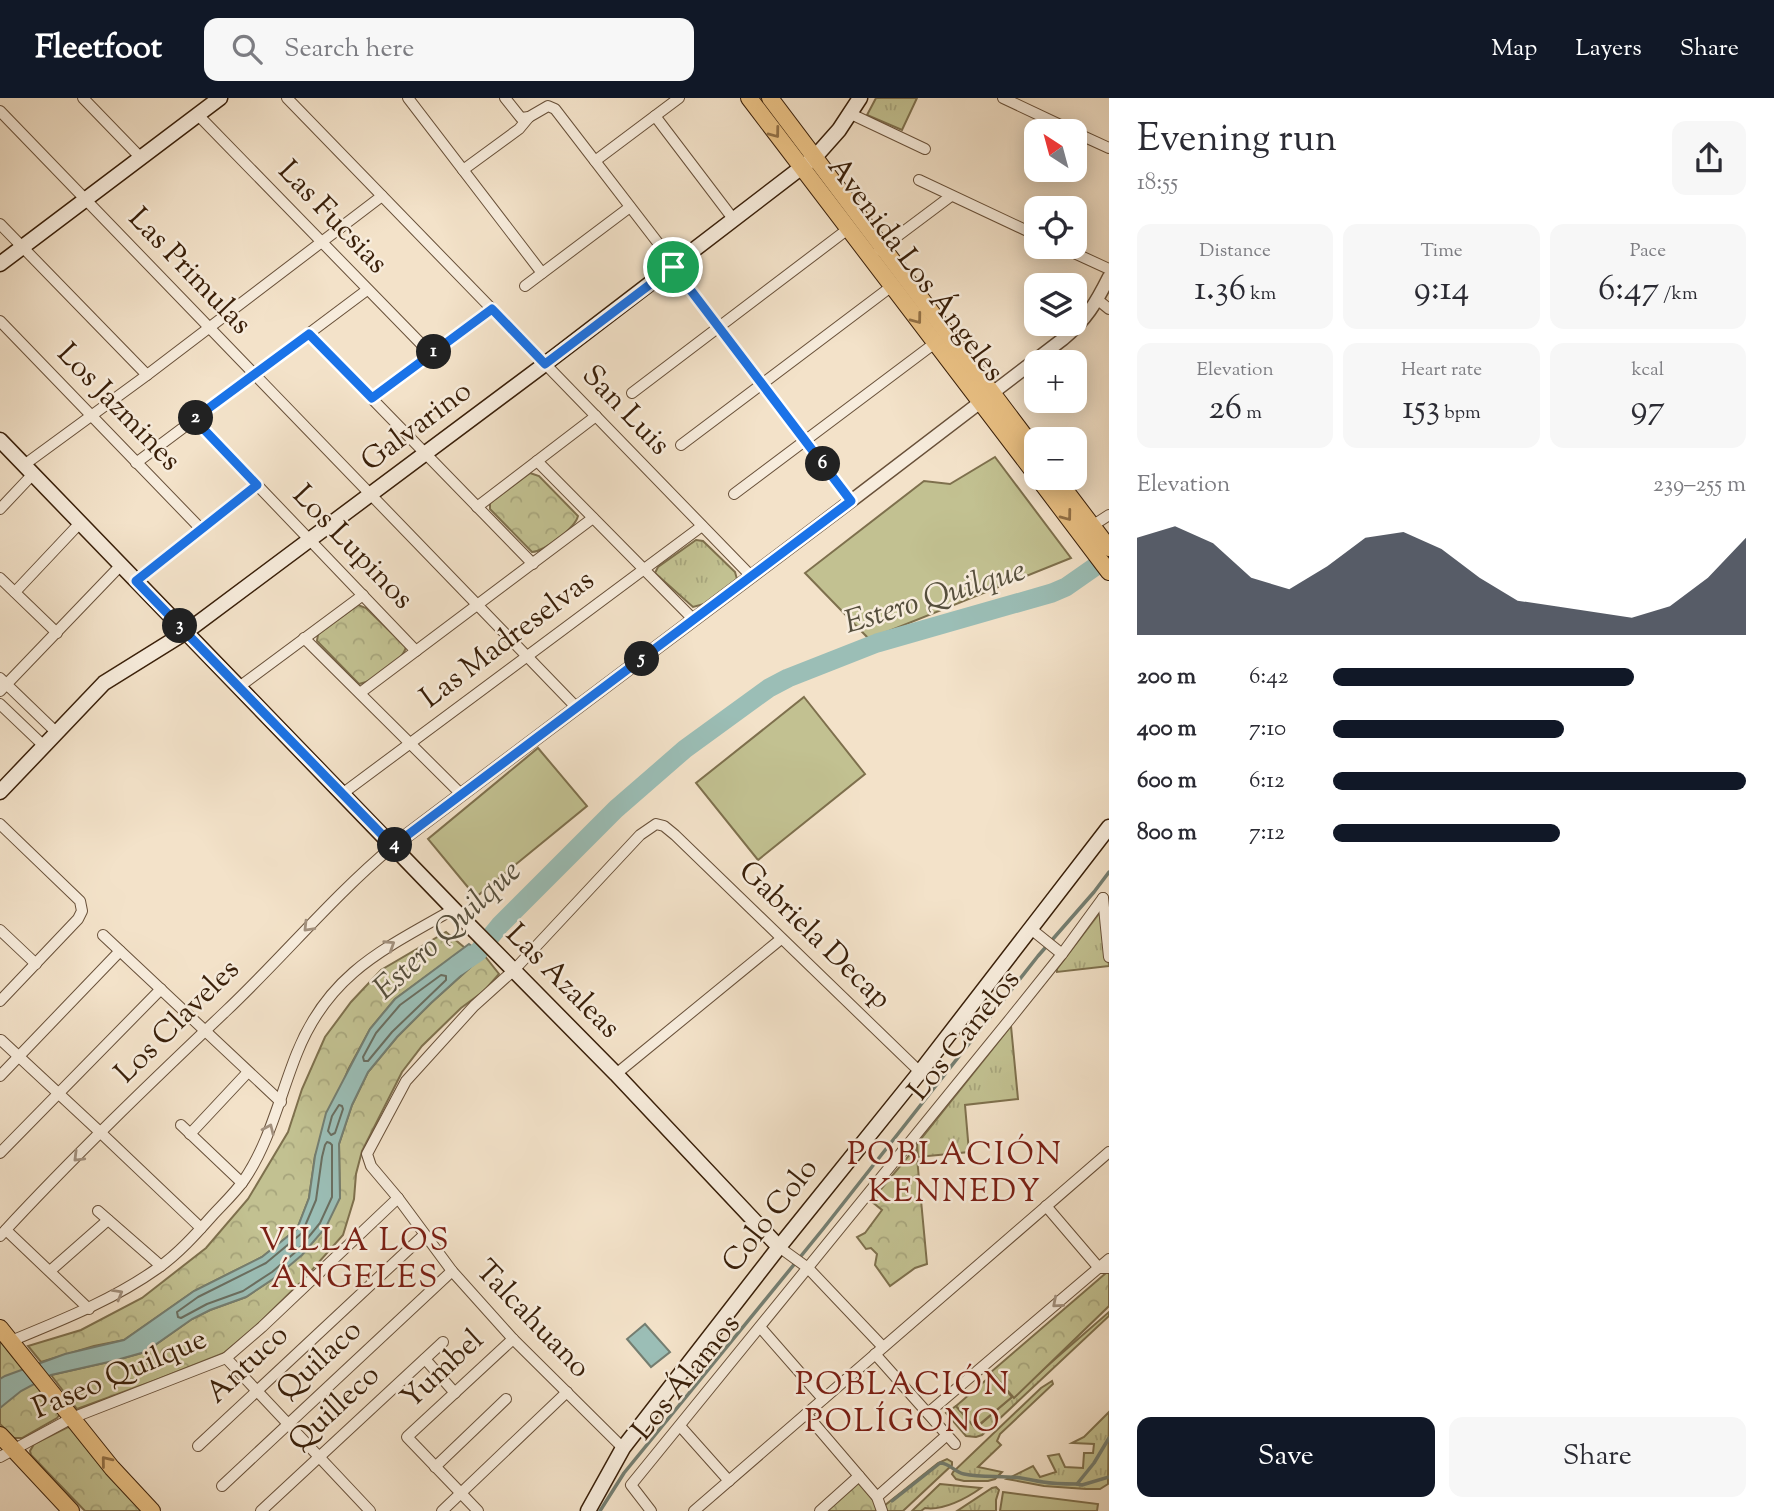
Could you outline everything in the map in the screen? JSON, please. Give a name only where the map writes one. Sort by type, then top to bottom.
[{"type":"main road","points":[[0,264],[220,98]]},
{"type":"main road","name":"Avenida Los Ángeles","points":[[749,98],[848,229],[877,252],[892,286],[935,343],[1024,438]]},
{"type":"main road","name":"Avenida Los Ángeles","points":[[770,98],[815,157],[877,252],[987,398],[1024,456]]},
{"type":"main road","name":"Galvarino","points":[[0,792],[111,677],[186,632],[734,220],[815,157],[832,139],[860,98]]},
{"type":"main road","name":"Las Azaleas","points":[[0,440],[785,1250]]},
{"type":"main road","name":"Avenida Los Ángeles","points":[[1049,490],[1104,549]]},
{"type":"main road","name":"Avenida Los Ángeles","points":[[1065,490],[1092,526],[1104,549],[1109,571]]},
{"type":"main road","name":"Colo Colo","points":[[588,1511],[623,1447],[785,1250],[920,1072],[1035,932],[1109,827]]},
{"type":"main road","points":[[0,1328],[118,1476],[152,1511]]},
{"type":"main road","points":[[0,1435],[6,1453],[71,1511]]},
{"type":"street","name":"San Luis","points":[[287,98],[752,576]]},
{"type":"street","points":[[408,98],[542,273]]},
{"type":"street","points":[[505,98],[521,118],[529,117]]},
{"type":"street","points":[[463,170],[519,129],[529,117],[558,98]]},
{"type":"street","points":[[595,161],[679,98]]},
{"type":"street","points":[[1003,98],[1047,119]]},
{"type":"street","points":[[89,100],[141,158]]},
{"type":"street","points":[[548,106],[555,109],[595,161],[851,501]]},
{"type":"street","name":"Las Primulas","points":[[0,111],[577,708]]},
{"type":"street","points":[[851,114],[925,149]]},
{"type":"street","name":"Las Fucsias","points":[[198,115],[430,355]]},
{"type":"street","points":[[655,116],[734,220]]},
{"type":"street","points":[[1087,138],[1109,148]]},
{"type":"street","points":[[919,180],[1024,229]]},
{"type":"street","points":[[0,509],[28,470],[92,416],[382,196]]},
{"type":"street","points":[[877,252],[951,196]]},
{"type":"street","points":[[525,286],[630,207]]},
{"type":"street","points":[[0,224],[147,375]]},
{"type":"street","points":[[632,393],[848,229]]},
{"type":"street","points":[[1087,259],[1109,269]]},
{"type":"street","points":[[393,846],[1070,334],[1098,300],[1109,277]]},
{"type":"street","points":[[681,446],[892,286]]},
{"type":"street","points":[[136,463],[367,290]]},
{"type":"street","points":[[1098,300],[1109,309]]},
{"type":"street","points":[[372,398],[492,309]]},
{"type":"street","name":"Los Jazmines","points":[[0,321],[201,529]]},
{"type":"street","points":[[309,334],[533,564]]},
{"type":"street","points":[[734,494],[935,343]]},
{"type":"street","points":[[477,507],[596,416]]},
{"type":"street","name":"Los Lupinos","points":[[194,419],[416,651]]},
{"type":"street","points":[[537,461],[694,620]]},
{"type":"street","points":[[136,581],[257,485]]},
{"type":"street","points":[[1092,526],[1109,515]]},
{"type":"street","points":[[360,693],[593,519]]},
{"type":"street","points":[[15,592],[80,523]]},
{"type":"street","name":"Las Madreselvas","points":[[342,794],[702,526]]},
{"type":"street","points":[[56,732],[2,684],[57,632],[121,565]]},
{"type":"street","points":[[0,578],[57,632]]},
{"type":"street","points":[[239,687],[363,595]]},
{"type":"street","points":[[304,638],[462,795]]},
{"type":"street","points":[[0,704],[44,746]]},
{"type":"street","points":[[0,824],[80,901],[82,911],[78,919],[0,1001]]},
{"type":"street","name":"Talcahuano","points":[[623,1447],[513,1339],[452,1271],[371,1166],[367,1154],[406,1081],[474,1006],[513,970],[639,835],[656,824],[664,826],[675,835]]},
{"type":"street","name":"Gabriela Decap","points":[[675,835],[920,1072]]},
{"type":"street","name":"Los Claveles","points":[[3,1233],[227,1010],[336,897],[393,846]]},
{"type":"street","name":"Los Canelos","points":[[806,1266],[1062,954],[1104,898],[1109,957]]},
{"type":"street","points":[[11,1341],[89,1309],[119,1293],[161,1266],[201,1228],[242,1183],[252,1167],[281,1102],[309,1025],[328,998],[357,968],[391,943],[454,909]]},
{"type":"street","points":[[0,930],[36,964]]},
{"type":"street","points":[[1035,932],[1062,954]]},
{"type":"street","points":[[103,935],[281,1102]]},
{"type":"street","points":[[616,1074],[781,939]]},
{"type":"street","points":[[0,1076],[120,951]]},
{"type":"street","points":[[0,1153],[160,989]]},
{"type":"street","points":[[1,1040],[201,1228]]},
{"type":"street","points":[[190,1134],[248,1072]]},
{"type":"street","points":[[181,1125],[242,1183]]},
{"type":"street","points":[[694,1511],[1109,1152]]},
{"type":"street","name":"Paseo Quilque","points":[[6,1453],[72,1418],[226,1358],[398,1198]]},
{"type":"street","points":[[1046,1206],[1104,1268]]},
{"type":"street","points":[[98,1211],[161,1266]]},
{"type":"street","points":[[50,1271],[108,1220]]},
{"type":"street","points":[[3,1233],[50,1271],[89,1309]]},
{"type":"street","name":"Antuco","points":[[198,1446],[424,1234]]},
{"type":"street","name":"Las Azaleas","points":[[785,1250],[806,1266],[955,1444]]},
{"type":"street","points":[[928,1413],[1104,1268],[1109,1259]]},
{"type":"street","name":"Los Álamos","points":[[651,1511],[631,1485],[760,1327],[806,1266]]},
{"type":"street","name":"Quilaco","points":[[222,1486],[452,1271]]},
{"type":"street","points":[[760,1327],[823,1399]]},
{"type":"street","name":"Yumbel","points":[[435,1466],[407,1437],[513,1339]]},
{"type":"street","name":"Quilleco","points":[[261,1511],[443,1342]]},
{"type":"street","points":[[226,1358],[370,1511]]},
{"type":"street","points":[[425,1359],[455,1393]]},
{"type":"street","points":[[442,1511],[567,1392]]},
{"type":"street","points":[[478,1511],[435,1466],[506,1399]]},
{"type":"street","points":[[806,1414],[877,1497],[882,1511]]},
{"type":"street","points":[[680,1426],[729,1480]]},
{"type":"street","points":[[877,1497],[947,1435]]},
{"type":"street","points":[[820,1511],[859,1476]]},
{"type":"green space","points":[[876,98],[917,98],[902,130],[867,115]]},
{"type":"green space","points":[[995,457],[1071,558],[869,639],[805,573],[924,481],[950,484]]},
{"type":"green space","points":[[530,473],[539,476],[578,516],[559,538],[532,552],[490,509],[490,503]]},
{"type":"green space","points":[[696,540],[703,541],[735,572],[737,579],[704,604],[693,607],[655,573],[658,567]]},
{"type":"green space","points":[[358,605],[366,608],[406,647],[387,670],[359,684],[317,641],[318,634]]},
{"type":"green space","points":[[804,697],[865,774],[758,860],[696,783]]},
{"type":"green space","points":[[538,748],[587,806],[476,897],[428,839]]},
{"type":"green space","points":[[1104,907],[1109,966],[1057,972],[1057,969]]},
{"type":"green space","points":[[446,932],[465,948],[395,999],[370,1029],[348,1070],[315,1156],[309,1198],[297,1229],[262,1257],[194,1291],[124,1340],[41,1362],[28,1346],[81,1330],[142,1298],[206,1248],[248,1199],[288,1132],[302,1089],[325,1037],[351,1002],[381,970]]},
{"type":"green space","points":[[484,955],[499,974],[484,991],[461,1008],[422,1046],[402,1072],[362,1151],[356,1174],[354,1199],[343,1235],[303,1280],[224,1353],[77,1409],[51,1375],[145,1352],[192,1319],[246,1297],[276,1277],[340,1198],[339,1144],[352,1105],[368,1072],[397,1037]]},
{"type":"green space","points":[[1011,1026],[1018,1099],[965,1105],[969,1152],[918,1157],[917,1144]]},
{"type":"green space","points":[[916,1147],[927,1264],[915,1268],[890,1286],[875,1265],[877,1254],[871,1248],[866,1249],[857,1237],[865,1233],[882,1210],[871,1201]]},
{"type":"green space","points":[[1109,1273],[1109,1306],[1014,1398],[991,1372]]},
{"type":"green space","points":[[1109,1312],[1109,1316],[982,1435],[966,1436],[946,1413],[956,1406],[976,1428]]},
{"type":"green space","points":[[0,1337],[60,1414],[22,1438],[14,1438],[0,1424]]},
{"type":"green space","points":[[993,1374],[1012,1397],[975,1428],[956,1406]]},
{"type":"green space","points":[[1052,1381],[1053,1384],[1000,1434],[997,1441],[1001,1445],[978,1467],[1002,1472],[995,1479],[988,1481],[956,1479],[953,1472],[1041,1388]]},
{"type":"green space","points":[[1109,1412],[1108,1484],[1100,1489],[1086,1489],[1044,1486],[1007,1479],[1033,1466],[1040,1477],[1056,1472],[1048,1456],[1059,1454],[1065,1467],[1083,1468],[1084,1453],[1093,1453],[1094,1444],[1072,1443],[1084,1437]]},
{"type":"green space","points":[[68,1427],[73,1428],[147,1511],[85,1511],[31,1455],[34,1444]]},
{"type":"green space","points":[[947,1459],[952,1465],[903,1511],[887,1511],[884,1506],[938,1463]]},
{"type":"green space","points":[[859,1476],[880,1508],[876,1511],[820,1511]]},
{"type":"green space","points":[[940,1484],[981,1488],[947,1506],[912,1511]]},
{"type":"green space","points":[[992,1488],[999,1490],[996,1511],[957,1511]]},
{"type":"green space","points":[[1003,1492],[1098,1504],[1097,1511],[1000,1511]]},
{"type":"water","points":[[469,944],[484,955],[397,1037],[368,1072],[352,1105],[339,1144],[340,1198],[326,1227],[302,1255],[246,1297],[192,1319],[145,1352],[51,1375],[21,1391],[0,1408],[0,1379],[65,1354],[124,1340],[194,1291],[262,1257],[297,1229],[309,1198],[315,1156],[326,1113],[370,1029],[395,999]]},
{"type":"water","points":[[645,1324],[670,1352],[651,1367],[627,1339]]},
{"type":"waterway","name":"Estero Quilque","points":[[457,966],[478,952],[500,925],[616,809],[685,749],[769,688],[877,643],[1052,593],[1066,587],[1109,557]]},
{"type":"waterway","points":[[600,1511],[624,1473],[823,1229],[1038,956],[1109,872]]},
{"type":"waterway","points":[[892,1501],[940,1463],[971,1475],[1077,1484],[1109,1438]]},
{"type":"waterway","points":[[1077,1484],[1109,1477]]},
{"type":"district","name":"POBLACIÓN KENNEDY","points":[[955,1174]]},
{"type":"district","name":"VILLA LOS ÁNGELES","points":[[355,1260]]},
{"type":"district","name":"POBLACIÓN POLÍGONO","points":[[903,1404]]},
{"type":"route","points":[[673,267],[851,501],[393,846],[136,581],[257,485],[194,419],[309,334],[372,398],[492,309],[545,364],[673,267]]}]
